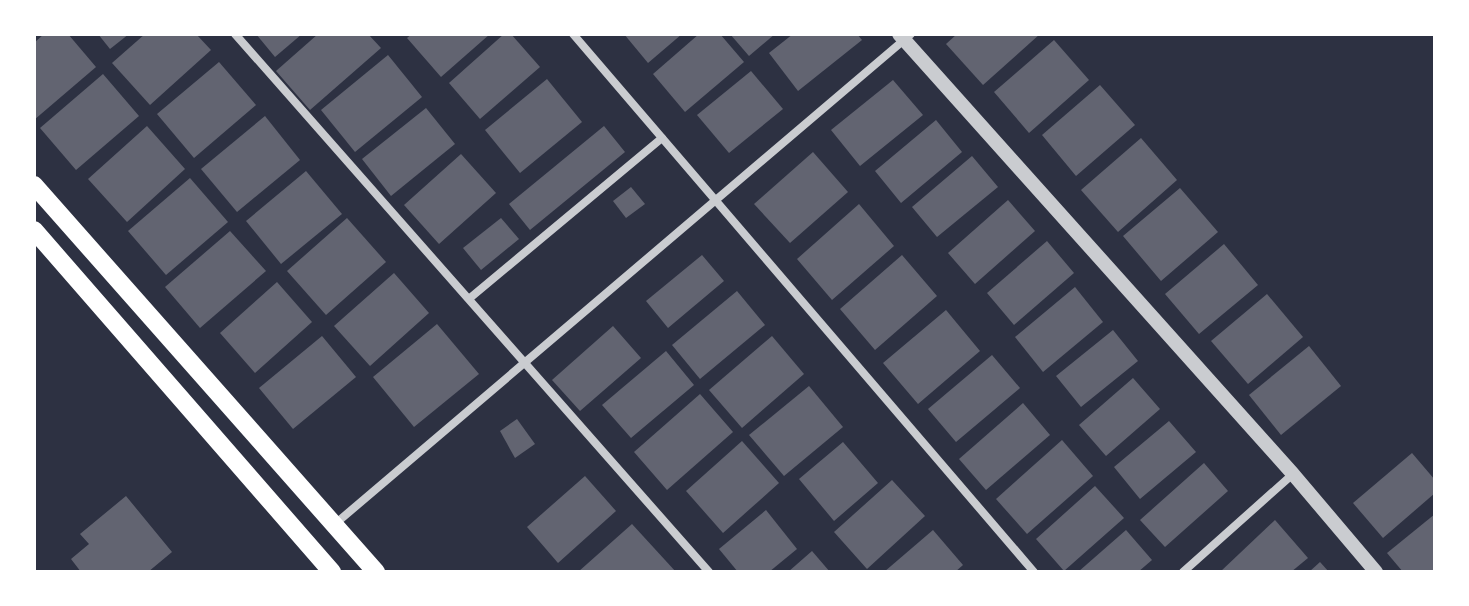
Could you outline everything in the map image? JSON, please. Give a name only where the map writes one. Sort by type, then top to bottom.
[{"type":"main road","points":[[34,185],[376,572]]},
{"type":"main road","points":[[34,230],[332,572]]},
{"type":"street","points":[[235,34],[709,572]]},
{"type":"street","points":[[573,34],[1034,572]]},
{"type":"street","points":[[335,524],[905,36],[1376,572]]},
{"type":"street","points":[[470,298],[662,138]]},
{"type":"street","points":[[1183,572],[1293,474]]},
{"type":"building","points":[[44,34],[68,34],[96,67],[34,120],[34,43]]},
{"type":"building","points":[[98,34],[129,34],[110,49]]},
{"type":"building","points":[[145,34],[196,34],[211,50],[150,105],[112,63]]},
{"type":"building","points":[[256,34],[302,34],[275,57]]},
{"type":"building","points":[[318,34],[368,34],[381,48],[310,110],[276,71]]},
{"type":"building","points":[[412,34],[490,34],[441,77],[407,38]]},
{"type":"building","points":[[504,34],[511,34],[540,67],[480,119],[449,83]]},
{"type":"building","points":[[624,34],[682,34],[648,63]]},
{"type":"building","points":[[699,34],[720,34],[744,62],[685,112],[653,74]]},
{"type":"building","points":[[730,34],[775,34],[749,56]]},
{"type":"building","points":[[793,34],[857,34],[862,40],[798,91],[769,53]]},
{"type":"building","points":[[957,34],[1040,34],[983,85],[946,44]]},
{"type":"building","points":[[1054,40],[1089,80],[1029,133],[994,92]]},
{"type":"building","points":[[388,55],[422,97],[355,152],[321,110]]},
{"type":"building","points":[[219,62],[256,105],[194,158],[157,114]]},
{"type":"building","points":[[751,71],[783,109],[729,153],[697,115]]},
{"type":"building","points":[[103,74],[139,116],[76,170],[40,128]]},
{"type":"building","points":[[547,79],[582,122],[520,173],[485,130]]},
{"type":"building","points":[[893,80],[923,115],[860,166],[831,130]]},
{"type":"building","points":[[1100,85],[1135,125],[1076,176],[1042,135]]},
{"type":"building","points":[[426,108],[455,144],[391,196],[362,159]]},
{"type":"building","points":[[265,116],[300,160],[237,212],[201,169]]},
{"type":"building","points":[[936,120],[962,152],[901,203],[875,171]]},
{"type":"building","points":[[147,126],[185,169],[127,222],[88,179]]},
{"type":"building","points":[[604,126],[625,152],[530,230],[509,204]]},
{"type":"building","points":[[1141,138],[1177,180],[1118,232],[1081,190]]},
{"type":"building","points":[[813,152],[848,192],[790,243],[754,204]]},
{"type":"building","points":[[461,154],[496,193],[439,244],[404,205]]},
{"type":"building","points":[[972,156],[998,187],[937,237],[912,207]]},
{"type":"building","points":[[306,171],[342,214],[281,264],[246,221]]},
{"type":"building","points":[[190,178],[228,222],[166,275],[128,231]]},
{"type":"building","points":[[631,187],[645,204],[626,218],[613,201]]},
{"type":"building","points":[[1180,188],[1218,232],[1161,281],[1123,236]]},
{"type":"building","points":[[1008,200],[1035,231],[975,284],[948,253]]},
{"type":"building","points":[[859,204],[894,246],[832,300],[797,259]]},
{"type":"building","points":[[347,218],[386,262],[326,315],[287,271]]},
{"type":"building","points":[[501,218],[519,239],[481,270],[463,248]]},
{"type":"building","points":[[230,231],[266,271],[200,328],[165,287]]},
{"type":"building","points":[[1047,241],[1074,273],[1014,325],[987,293]]},
{"type":"building","points":[[1224,244],[1258,285],[1199,334],[1165,294]]},
{"type":"building","points":[[702,255],[724,281],[668,328],[646,301]]},
{"type":"building","points":[[902,255],[937,296],[875,350],[840,309]]},
{"type":"building","points":[[394,273],[429,313],[370,366],[334,326]]},
{"type":"building","points":[[277,282],[312,322],[255,373],[220,333]]},
{"type":"building","points":[[1075,287],[1103,322],[1043,372],[1015,337]]},
{"type":"building","points":[[737,291],[765,325],[700,379],[672,345]]},
{"type":"building","points":[[1267,294],[1303,337],[1248,384],[1211,341]]},
{"type":"building","points":[[946,310],[980,351],[918,404],[883,363]]},
{"type":"building","points":[[437,324],[479,374],[414,427],[373,377]]},
{"type":"building","points":[[613,326],[641,358],[580,411],[552,380]]},
{"type":"building","points":[[1113,330],[1138,361],[1081,407],[1056,376]]},
{"type":"building","points":[[322,336],[356,377],[293,429],[259,388]]},
{"type":"building","points":[[772,336],[804,374],[742,428],[709,390]]},
{"type":"building","points":[[1309,346],[1341,386],[1281,435],[1249,395]]},
{"type":"building","points":[[666,351],[694,385],[631,438],[602,405]]},
{"type":"building","points":[[992,355],[1020,388],[956,442],[928,409]]},
{"type":"building","points":[[1133,378],[1160,409],[1106,456],[1079,425]]},
{"type":"building","points":[[809,386],[843,427],[784,476],[749,435]]},
{"type":"building","points":[[700,394],[733,432],[667,490],[634,452]]},
{"type":"building","points":[[1023,403],[1050,435],[986,490],[959,459]]},
{"type":"building","points":[[517,419],[535,444],[515,458],[500,431]]},
{"type":"building","points":[[1169,421],[1196,452],[1140,499],[1114,467]]},
{"type":"building","points":[[1062,440],[1093,476],[1027,534],[996,499]]},
{"type":"building","points":[[742,441],[779,483],[723,533],[686,491]]},
{"type":"building","points":[[843,442],[878,483],[834,521],[799,479]]},
{"type":"building","points":[[1412,453],[1435,480],[1435,493],[1383,538],[1353,503]]},
{"type":"building","points":[[1204,463],[1228,491],[1165,547],[1140,520]]},
{"type":"building","points":[[585,476],[616,511],[558,563],[527,527]]},
{"type":"building","points":[[892,480],[925,516],[867,569],[834,532]]},
{"type":"building","points":[[1095,486],[1124,518],[1064,571],[1036,539]]},
{"type":"building","points":[[126,496],[172,552],[148,572],[81,572],[71,559],[89,544],[80,534]]},
{"type":"building","points":[[766,510],[797,549],[769,572],[738,572],[719,549]]},
{"type":"building","points":[[1435,514],[1435,572],[1403,572],[1387,553]]},
{"type":"building","points":[[1275,520],[1308,558],[1291,572],[1220,572]]},
{"type":"building","points":[[632,524],[676,572],[578,572]]},
{"type":"building","points":[[933,530],[963,565],[955,572],[884,572]]},
{"type":"building","points":[[1126,530],[1152,560],[1138,572],[1078,572]]},
{"type":"building","points":[[812,551],[830,572],[788,572]]},
{"type":"building","points":[[1320,562],[1329,572],[1309,572]]}]
